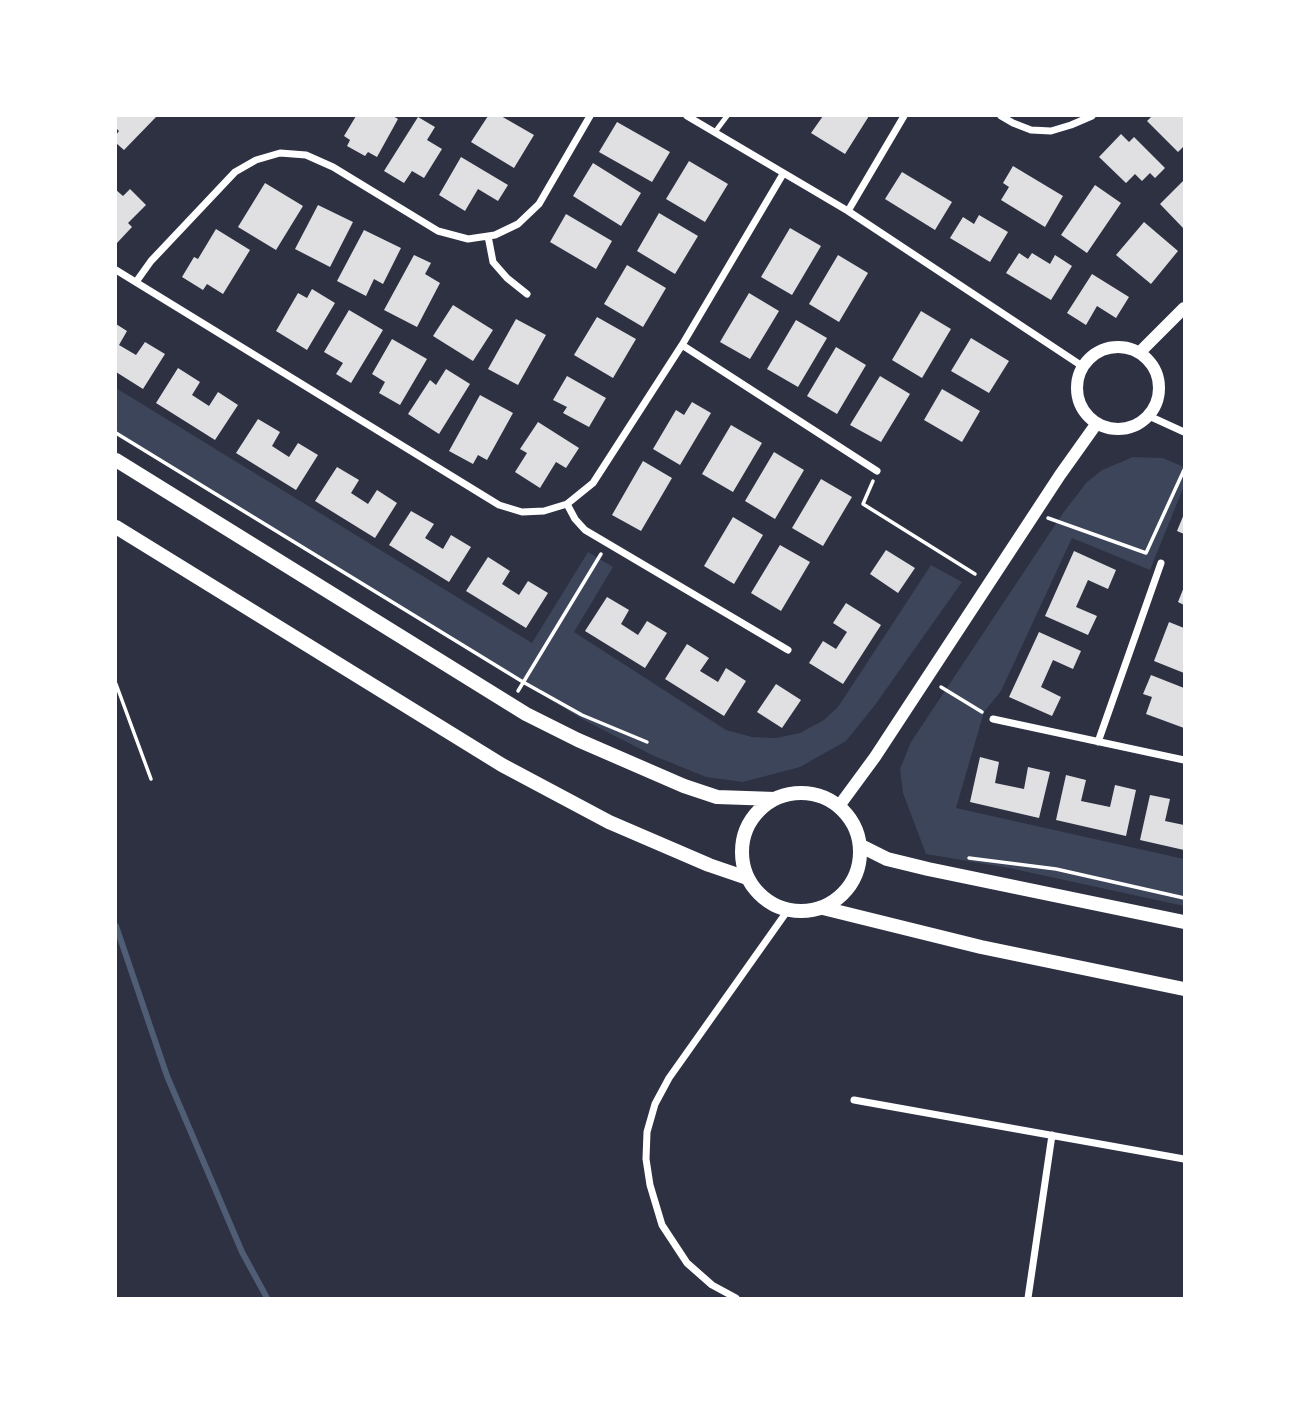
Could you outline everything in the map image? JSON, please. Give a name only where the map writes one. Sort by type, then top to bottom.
[{"type":"main road","points":[[116,460],[510,704],[578,740],[684,786],[718,797],[775,799]]},
{"type":"main road","points":[[116,527],[502,765],[609,822],[709,865],[747,878]]},
{"type":"main road","points":[[808,793],[824,797],[839,806],[857,831],[861,846],[859,866],[852,883],[840,898],[823,908],[806,912],[771,904],[757,893],[747,878],[742,860],[742,842],[749,824],[760,809],[775,799],[808,793]]},
{"type":"main road","points":[[861,846],[887,859],[928,869],[1185,922]]},
{"type":"main road","points":[[823,908],[981,947],[1185,989]]},
{"type":"street","points":[[136,282],[150,261],[236,172],[256,160],[280,153],[306,155],[333,167],[438,231],[468,239],[495,236],[518,224],[539,205],[590,116]]},
{"type":"street","points":[[687,116],[848,211],[1082,366]]},
{"type":"street","points":[[848,211],[904,116]]},
{"type":"street","points":[[1001,116],[1031,130],[1051,131],[1093,116]]},
{"type":"street","points":[[116,270],[499,505],[522,512],[544,511],[567,504],[593,483],[682,345],[783,174]]},
{"type":"street","points":[[488,236],[492,262],[527,294]]},
{"type":"street","points":[[1140,352],[1185,308]]},
{"type":"street","points":[[682,345],[877,471]]},
{"type":"street","points":[[1114,346],[1128,347],[1140,352],[1156,370],[1159,382],[1159,394],[1149,416],[1124,429],[1097,423],[1087,415],[1076,391],[1082,366],[1102,349],[1114,346]]},
{"type":"street","points":[[1149,416],[1185,432]]},
{"type":"street","points":[[839,806],[875,757],[1034,513],[1097,423]]},
{"type":"street","points":[[567,504],[585,530],[788,650]]},
{"type":"street","points":[[1098,742],[1161,563]]},
{"type":"street","points":[[993,719],[1185,760]]},
{"type":"street","points":[[736,1298],[712,1285],[687,1263],[662,1225],[650,1185],[646,1159],[647,1132],[655,1104],[669,1078],[788,910]]},
{"type":"street","points":[[854,1100],[1185,1159]]},
{"type":"street","points":[[1028,1298],[1052,1135]]},
{"type":"lane","points":[[715,132],[727,116]]},
{"type":"path","points":[[116,433],[523,682],[582,715],[647,742]]},
{"type":"path","points":[[877,471],[863,504],[989,583]]},
{"type":"path","points":[[1034,513],[1146,552],[1185,471]]},
{"type":"path","points":[[510,704],[608,543]]},
{"type":"path","points":[[927,678],[993,719]]},
{"type":"path","points":[[116,684],[151,779]]},
{"type":"path","points":[[964,858],[1056,869],[1185,898]]},
{"type":"shaded area","points":[[116,388],[532,643],[588,552],[613,567],[574,632],[726,730],[752,737],[776,738],[800,733],[824,720],[838,707],[931,565],[962,582],[875,705],[846,741],[800,767],[743,782],[706,777],[652,755],[582,719],[116,435]]},
{"type":"shaded area","points":[[1133,457],[1163,458],[1184,467],[1184,486],[1150,570],[1072,538],[1001,691],[984,712],[956,808],[1184,859],[1184,906],[1009,868],[926,854],[903,793],[900,769],[911,742],[1063,513],[1087,482],[1102,470]]},
{"type":"building","points":[[116,116],[157,116],[124,150],[116,143],[119,131],[116,128]]},
{"type":"building","points":[[356,116],[393,116],[398,119],[377,157],[368,152],[365,156],[347,146],[350,140],[344,136]]},
{"type":"building","points":[[488,116],[501,116],[534,135],[514,168],[471,142]]},
{"type":"building","points":[[823,116],[869,116],[845,154],[811,133]]},
{"type":"building","points":[[1152,116],[1184,116],[1184,146],[1178,152],[1147,121]]},
{"type":"building","points":[[418,117],[435,127],[427,140],[442,149],[424,178],[412,171],[404,183],[384,171]]},
{"type":"building","points":[[617,122],[670,152],[652,182],[599,152]]},
{"type":"building","points":[[1121,134],[1129,142],[1134,137],[1165,168],[1155,178],[1150,173],[1142,181],[1135,174],[1126,183],[1099,157]]},
{"type":"building","points":[[461,157],[508,185],[498,201],[478,189],[465,211],[439,195]]},
{"type":"building","points":[[689,161],[728,184],[705,222],[666,199]]},
{"type":"building","points":[[593,163],[641,193],[621,226],[573,196]]},
{"type":"building","points":[[1013,166],[1063,196],[1045,227],[1001,200],[1009,187],[1003,183]]},
{"type":"building","points":[[902,172],[952,202],[935,230],[885,199]]},
{"type":"building","points":[[1184,180],[1184,229],[1160,204]]},
{"type":"building","points":[[265,183],[303,206],[276,250],[238,227]]},
{"type":"building","points":[[1095,185],[1121,203],[1087,253],[1061,235]]},
{"type":"building","points":[[130,189],[146,205],[128,223],[132,227],[117,243],[116,190],[123,196]]},
{"type":"building","points":[[318,205],[353,222],[330,267],[295,249]]},
{"type":"building","points":[[659,213],[698,236],[675,274],[637,251]]},
{"type":"building","points":[[566,214],[612,241],[596,269],[550,242]]},
{"type":"building","points":[[979,215],[1008,232],[990,262],[950,238],[963,217],[974,224]]},
{"type":"building","points":[[1144,222],[1178,251],[1151,284],[1116,255]]},
{"type":"building","points":[[790,228],[821,246],[792,295],[761,277]]},
{"type":"building","points":[[216,229],[250,250],[223,294],[207,284],[203,290],[182,277],[194,257],[198,259]]},
{"type":"building","points":[[364,230],[401,248],[383,284],[374,279],[366,296],[337,281]]},
{"type":"building","points":[[1019,253],[1028,259],[1032,253],[1050,264],[1055,255],[1072,266],[1051,300],[1006,273]]},
{"type":"building","points":[[414,255],[431,263],[425,274],[440,283],[417,327],[384,310]]},
{"type":"building","points":[[838,255],[868,273],[839,322],[809,304]]},
{"type":"building","points":[[627,265],[666,288],[643,327],[604,304]]},
{"type":"building","points":[[1092,274],[1129,297],[1116,318],[1097,306],[1086,325],[1067,313]]},
{"type":"building","points":[[312,289],[335,303],[307,350],[276,331],[298,293],[307,298]]},
{"type":"building","points":[[749,293],[779,311],[750,359],[720,342]]},
{"type":"building","points":[[453,305],[493,330],[473,361],[433,336]]},
{"type":"building","points":[[349,310],[383,330],[351,383],[336,374],[343,363],[324,352]]},
{"type":"building","points":[[921,311],[951,329],[922,378],[892,360]]},
{"type":"building","points":[[597,317],[636,339],[613,378],[574,355]]},
{"type":"building","points":[[516,319],[546,335],[518,385],[488,369]]},
{"type":"building","points":[[796,320],[827,338],[798,387],[767,369]]},
{"type":"building","points":[[116,324],[127,331],[119,345],[136,355],[145,342],[165,354],[143,389],[116,372]]},
{"type":"building","points":[[971,338],[1009,361],[989,393],[951,371]]},
{"type":"building","points":[[392,339],[427,359],[400,405],[379,393],[385,382],[372,374]]},
{"type":"building","points":[[836,347],[866,365],[837,414],[807,396]]},
{"type":"building","points":[[178,368],[200,382],[192,395],[209,406],[218,392],[238,405],[215,440],[156,403]]},
{"type":"building","points":[[446,369],[470,384],[439,434],[408,414],[430,380],[436,385]]},
{"type":"building","points":[[567,376],[606,398],[589,427],[563,413],[567,407],[553,400]]},
{"type":"building","points":[[880,376],[910,394],[881,442],[850,425]]},
{"type":"building","points":[[942,389],[980,411],[962,442],[924,420]]},
{"type":"building","points":[[480,395],[513,413],[487,460],[478,455],[473,464],[449,451]]},
{"type":"building","points":[[692,402],[711,413],[680,465],[653,449],[676,410],[684,415]]},
{"type":"building","points":[[258,419],[280,432],[272,446],[289,457],[298,443],[318,455],[296,490],[236,453]]},
{"type":"building","points":[[538,422],[579,448],[566,468],[556,462],[540,488],[515,472],[527,453],[520,449]]},
{"type":"building","points":[[731,425],[762,443],[733,492],[702,474]]},
{"type":"building","points":[[774,452],[804,470],[775,519],[745,501]]},
{"type":"building","points":[[643,461],[672,478],[641,531],[612,515]]},
{"type":"building","points":[[337,467],[359,480],[351,493],[368,504],[377,490],[397,503],[375,538],[315,501]]},
{"type":"building","points":[[821,479],[852,497],[823,546],[792,528]]},
{"type":"building","points":[[411,511],[434,524],[425,538],[443,549],[451,535],[471,547],[449,582],[389,545]]},
{"type":"building","points":[[1184,514],[1184,534],[1177,531]]},
{"type":"building","points":[[733,517],[763,535],[734,584],[704,566]]},
{"type":"building","points":[[780,545],[810,562],[781,611],[751,593]]},
{"type":"building","points":[[886,550],[915,568],[898,593],[870,574]]},
{"type":"building","points":[[1074,551],[1116,570],[1108,589],[1088,580],[1076,607],[1097,616],[1088,635],[1045,616]]},
{"type":"building","points":[[488,557],[510,571],[502,584],[519,595],[528,581],[548,593],[526,628],[466,591]]},
{"type":"building","points":[[1184,587],[1184,605],[1178,602]]},
{"type":"building","points":[[607,597],[629,610],[621,624],[638,635],[647,621],[667,633],[645,668],[585,631]]},
{"type":"building","points":[[846,603],[881,625],[843,684],[809,663],[823,641],[836,649],[847,632],[833,623]]},
{"type":"building","points":[[1169,622],[1184,628],[1184,673],[1154,661]]},
{"type":"building","points":[[1039,632],[1081,651],[1073,669],[1053,660],[1041,687],[1061,697],[1052,716],[1009,697]]},
{"type":"building","points":[[687,644],[709,658],[700,671],[718,682],[726,668],[746,681],[724,716],[665,679]]},
{"type":"building","points":[[1151,675],[1184,688],[1184,728],[1146,714],[1152,697],[1143,694]]},
{"type":"building","points":[[776,684],[801,700],[782,728],[757,712]]},
{"type":"building","points":[[980,757],[999,762],[995,783],[1024,789],[1028,767],[1050,772],[1039,818],[970,802]]},
{"type":"building","points":[[1066,775],[1086,780],[1081,801],[1110,807],[1115,785],[1136,790],[1126,836],[1056,820]]},
{"type":"building","points":[[1150,795],[1170,799],[1165,821],[1184,825],[1184,850],[1140,840]]},
{"type":"waterway","points":[[116,926],[167,1076],[242,1252],[267,1298]]}]
